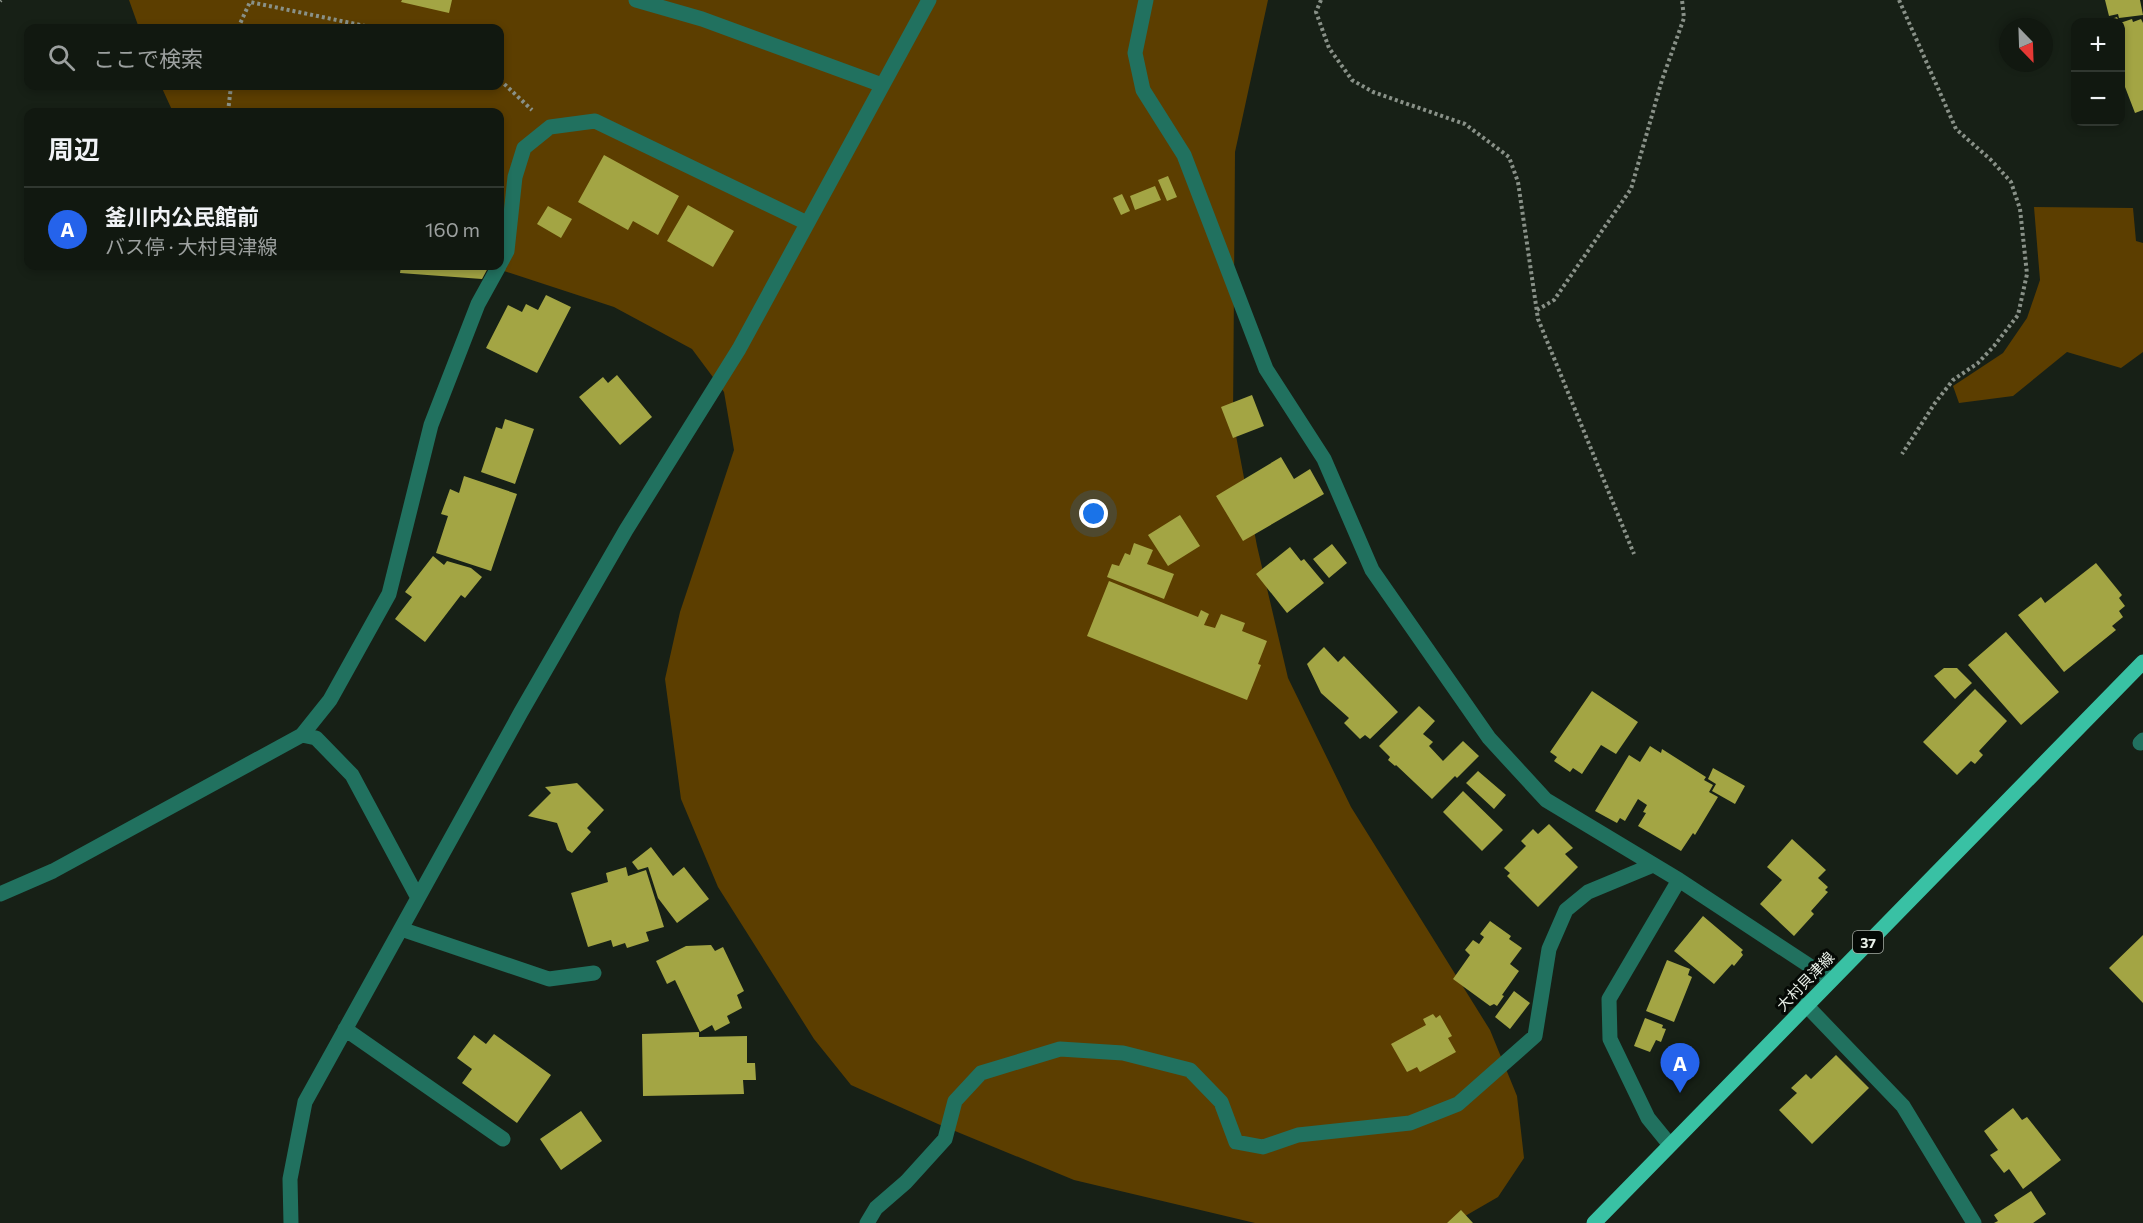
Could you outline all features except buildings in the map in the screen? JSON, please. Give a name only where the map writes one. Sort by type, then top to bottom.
[{"type":"main road","name":"大村貝津線","points":[[1594,1223],[2143,662]]},
{"type":"street","points":[[636,0],[702,19],[882,85]]},
{"type":"street","points":[[291,1223],[290,1179],[305,1102],[521,712],[620,540],[739,349],[929,0]]},
{"type":"street","points":[[1146,0],[1135,53],[1143,90],[1184,155],[1266,369],[1324,459],[1372,570],[1489,738],[1546,800],[1679,880],[1831,980]]},
{"type":"street","points":[[504,256],[507,251],[515,177],[524,148],[550,127],[595,122],[807,223]]},
{"type":"street","points":[[0,894],[53,871],[302,735],[330,700],[389,594],[431,425],[478,304],[496,270]]},
{"type":"street","points":[[302,735],[316,738],[352,775],[418,898]]},
{"type":"street","points":[[867,1223],[876,1208],[906,1182],[945,1139],[955,1101],[981,1073],[1060,1049],[1124,1053],[1190,1070],[1221,1102],[1236,1142],[1263,1147],[1298,1135],[1410,1123],[1458,1104],[1535,1036],[1549,949],[1566,910],[1588,892],[1653,865]]},
{"type":"street","points":[[1670,1145],[1648,1118],[1610,1039],[1609,999],[1679,880]]},
{"type":"street","points":[[401,929],[549,979],[594,973]]},
{"type":"street","points":[[1806,1005],[1903,1106],[1974,1223]]},
{"type":"street","points":[[345,1029],[503,1139]]},
{"type":"path","points":[[1321,0],[1316,12],[1329,48],[1352,80],[1373,92],[1465,124],[1509,157],[1518,182],[1538,319],[1634,554]]},
{"type":"path","points":[[1537,310],[1554,300],[1631,189],[1662,80],[1684,18],[1682,0]]},
{"type":"path","points":[[1899,0],[1956,129],[1991,160],[2011,182],[2020,209],[2027,274],[2018,315],[1978,363],[1953,380],[1902,454]]},
{"type":"path","points":[[240,24],[250,1],[356,24]]},
{"type":"path","points":[[504,84],[550,127]]},
{"type":"path","points":[[228,108],[231,90]]},
{"type":"shaded area","points":[[129,0],[1268,0],[1235,152],[1233,420],[1257,546],[1288,678],[1351,807],[1490,1030],[1517,1096],[1524,1158],[1498,1197],[1453,1223],[1255,1223],[1074,1180],[851,1085],[814,1039],[718,887],[681,799],[665,679],[680,612],[734,450],[724,392],[692,349],[614,307],[501,270],[504,270],[504,108],[171,108],[163,90],[504,90],[504,24],[138,24]]},
{"type":"shaded area","points":[[2034,207],[2133,208],[2136,241],[2143,243],[2143,352],[2121,368],[2067,352],[2013,396],[1959,403],[1953,386],[2003,353],[2027,318],[2040,280]]},
{"type":"place","name":"釜川内公民館前","points":[[1680,1093]]}]
